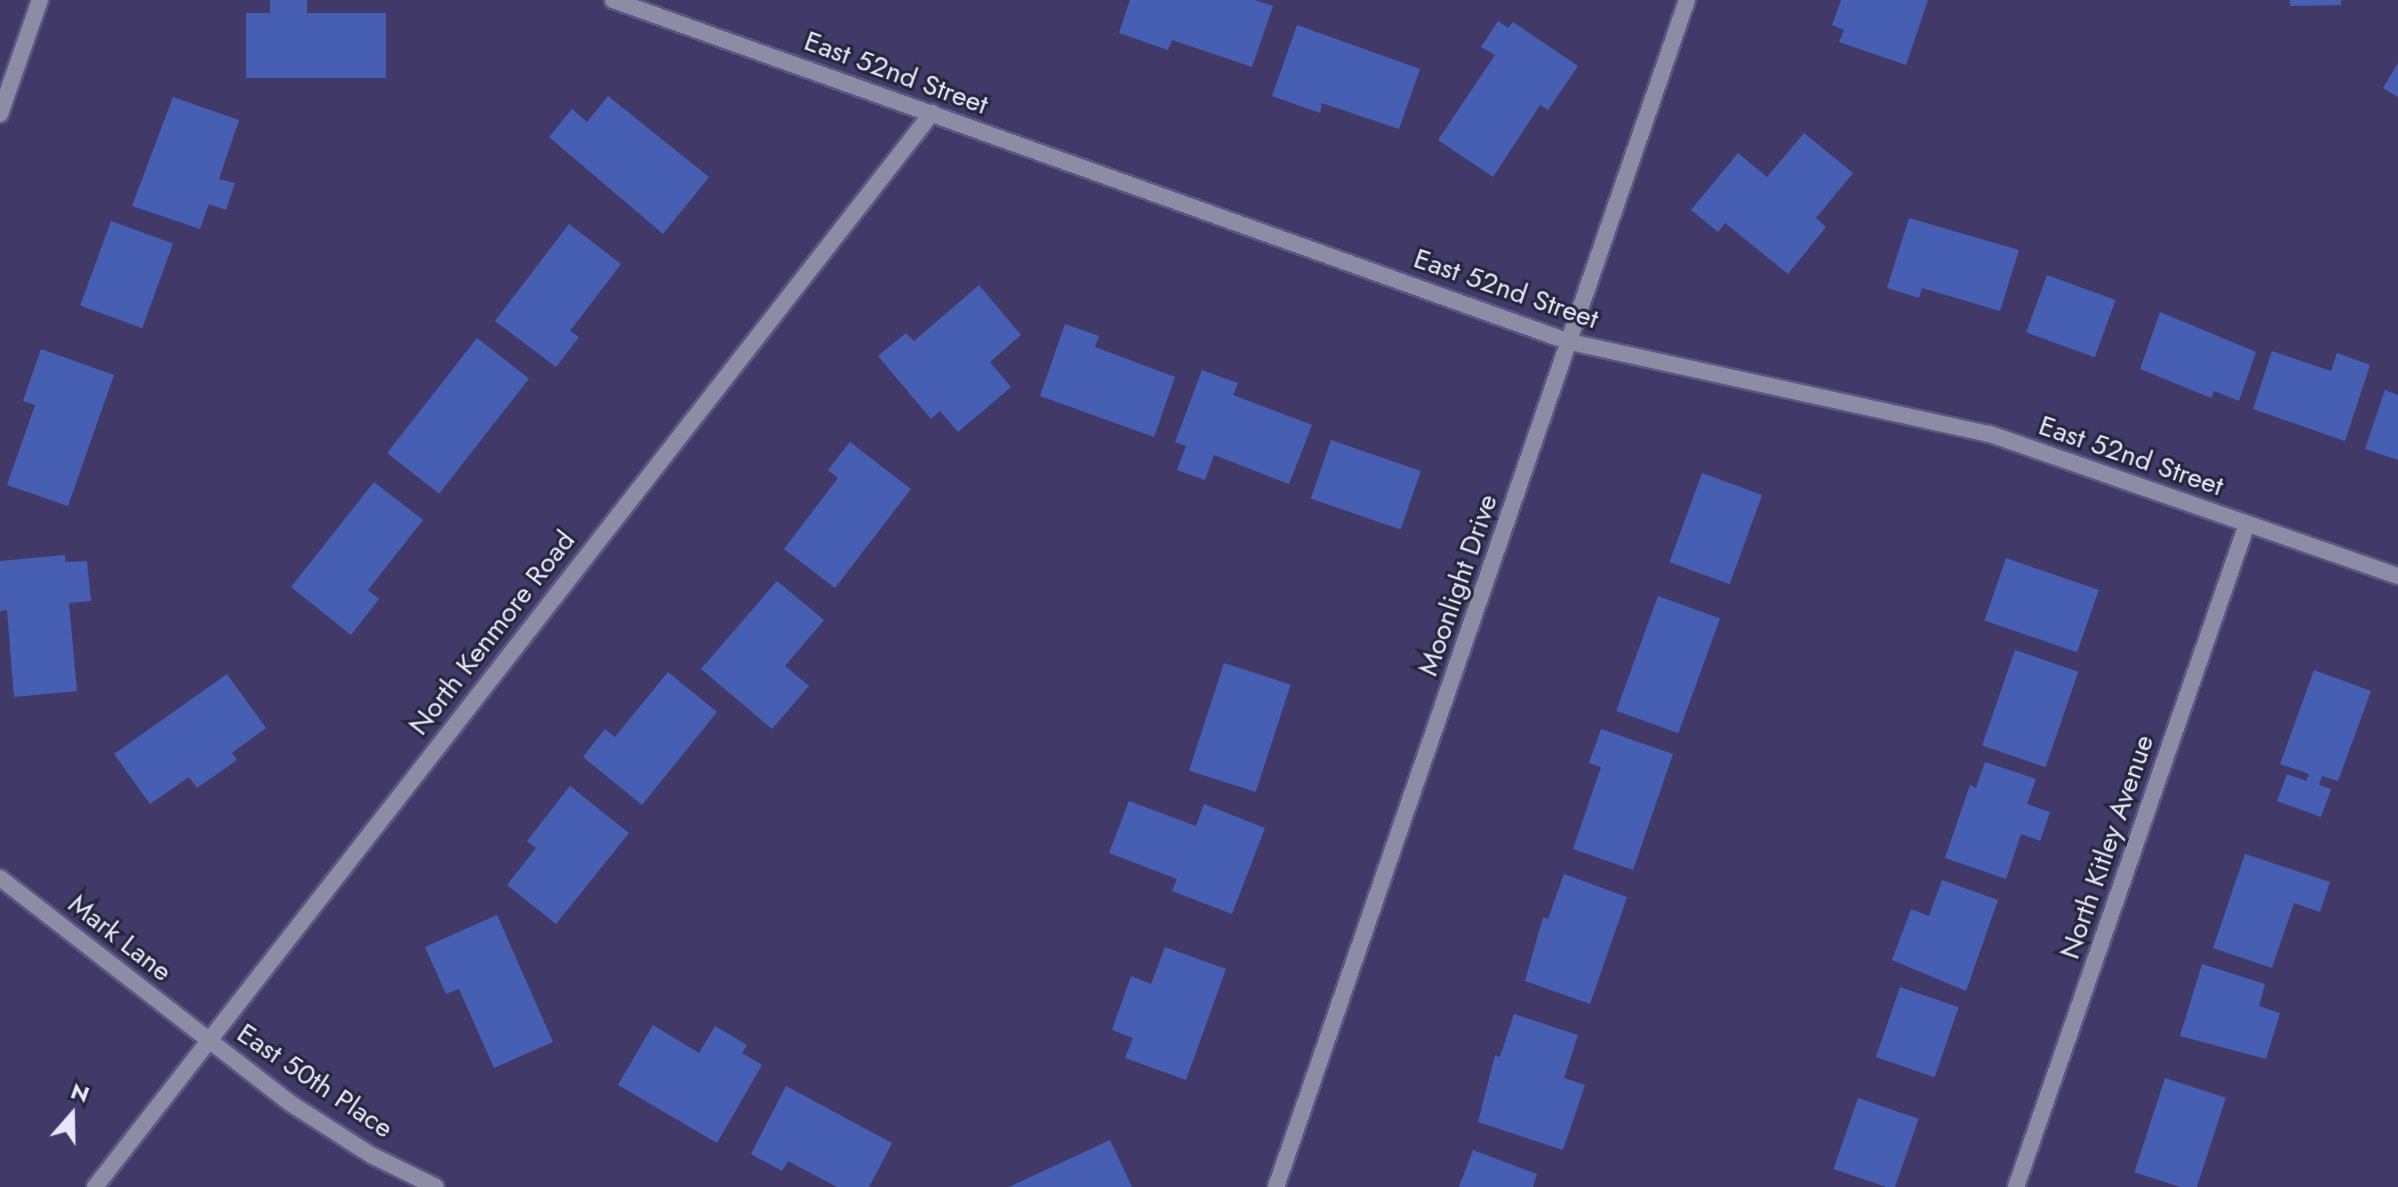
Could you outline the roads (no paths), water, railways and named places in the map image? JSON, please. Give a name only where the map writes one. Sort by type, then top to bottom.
[{"type":"street","points":[[0,114],[40,0]]},
{"type":"street","name":"East 52nd Street","points":[[613,0],[1570,342],[1990,434],[2398,576]]},
{"type":"street","name":"Moonlight Drive","points":[[1276,1187],[1687,0]]},
{"type":"street","name":"North Kenmore Road","points":[[95,1187],[932,113]]},
{"type":"street","name":"North Kitley Avenue","points":[[2016,1187],[2247,524]]},
{"type":"street","name":"Mark Lane","points":[[0,878],[208,1039]]},
{"type":"street","name":"East 50th Place","points":[[208,1039],[338,1135],[436,1187]]}]
